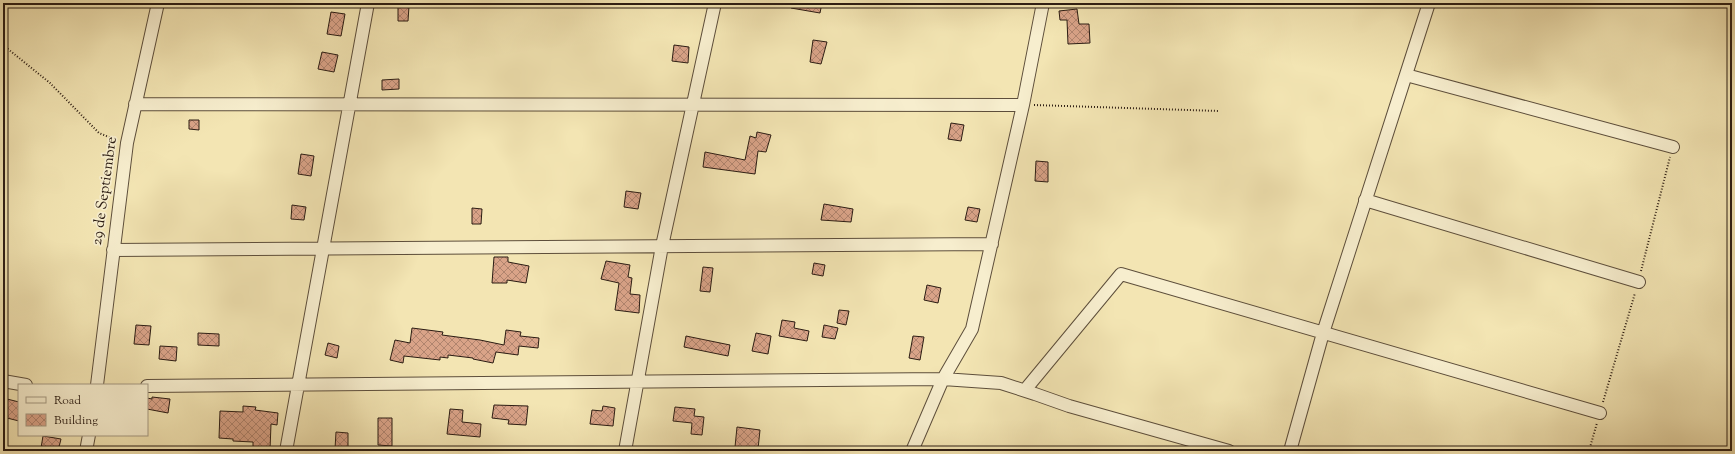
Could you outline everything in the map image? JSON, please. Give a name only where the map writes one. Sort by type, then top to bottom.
[{"type":"street","name":"29 de Septiembre","points":[[97,384],[127,143],[158,3]]},
{"type":"street","points":[[286,451],[297,384],[368,3]]},
{"type":"street","points":[[625,451],[636,382],[662,246],[715,3]]},
{"type":"street","points":[[912,451],[944,380],[972,329],[1023,105],[1043,3]]},
{"type":"street","points":[[1290,451],[1323,333],[1429,3]]},
{"type":"street","points":[[1406,75],[1673,147]]},
{"type":"street","points":[[135,104],[1023,105]]},
{"type":"street","points":[[1365,200],[1639,282]]},
{"type":"street","points":[[113,250],[992,244]]},
{"type":"street","points":[[1025,390],[1121,274],[1600,413]]},
{"type":"street","points":[[148,386],[944,380],[1001,383],[1069,406],[1229,451]]},
{"type":"street","points":[[3,381],[20,384]]},
{"type":"street","points":[[86,451],[89,436]]},
{"type":"path","points":[[3,45],[50,83],[100,133],[111,139],[127,143]]},
{"type":"path","points":[[1023,105],[1219,111]]},
{"type":"path","points":[[1589,451],[1639,282],[1673,147]]},
{"type":"building","points":[[791,3],[822,3],[820,13],[791,8]]},
{"type":"building","points":[[398,6],[409,6],[408,21],[398,21]]},
{"type":"building","points":[[1077,9],[1079,24],[1089,24],[1090,43],[1068,44],[1067,20],[1060,20],[1059,11]]},
{"type":"building","points":[[331,12],[345,14],[341,36],[327,34]]},
{"type":"building","points":[[813,40],[827,42],[821,64],[810,62]]},
{"type":"building","points":[[674,45],[689,47],[688,63],[672,61]]},
{"type":"building","points":[[322,52],[338,55],[334,72],[318,69]]},
{"type":"building","points":[[399,79],[399,89],[382,90],[382,80]]},
{"type":"building","points":[[189,120],[199,120],[199,130],[189,129]]},
{"type":"building","points":[[951,123],[964,125],[961,141],[948,139]]},
{"type":"building","points":[[757,132],[771,135],[766,152],[758,151],[755,174],[703,167],[705,152],[745,160],[750,136],[756,138]]},
{"type":"building","points":[[301,154],[314,156],[311,176],[298,174]]},
{"type":"building","points":[[1036,161],[1048,162],[1048,182],[1035,181]]},
{"type":"building","points":[[626,191],[641,193],[638,209],[624,207]]},
{"type":"building","points":[[824,204],[853,209],[851,222],[821,220]]},
{"type":"building","points":[[292,205],[306,207],[304,220],[291,219]]},
{"type":"building","points":[[968,207],[980,209],[977,222],[965,220]]},
{"type":"building","points":[[472,208],[482,209],[481,224],[472,224]]},
{"type":"building","points":[[494,257],[508,257],[508,262],[529,266],[526,283],[507,280],[507,283],[492,283]]},
{"type":"building","points":[[606,261],[630,265],[628,277],[632,278],[630,294],[640,295],[639,313],[615,310],[619,283],[601,279]]},
{"type":"building","points":[[814,263],[825,265],[823,276],[812,274]]},
{"type":"building","points":[[703,267],[713,268],[710,292],[700,291]]},
{"type":"building","points":[[927,285],[941,288],[938,303],[924,300]]},
{"type":"building","points":[[839,310],[849,311],[846,325],[837,323]]},
{"type":"building","points":[[782,320],[795,322],[794,328],[809,331],[807,341],[779,336]]},
{"type":"building","points":[[136,325],[151,326],[149,345],[134,344]]},
{"type":"building","points":[[824,325],[838,328],[835,339],[822,337]]},
{"type":"building","points":[[412,328],[443,332],[442,335],[504,345],[506,330],[521,332],[520,336],[539,338],[538,348],[519,346],[518,355],[496,352],[493,363],[473,358],[448,355],[448,358],[440,357],[440,360],[404,356],[403,363],[390,360],[395,340],[410,343]]},
{"type":"building","points":[[198,333],[219,334],[219,346],[198,345]]},
{"type":"building","points":[[756,333],[771,336],[768,354],[752,351]]},
{"type":"building","points":[[686,336],[730,345],[728,356],[684,347]]},
{"type":"building","points":[[913,336],[924,337],[920,360],[909,358]]},
{"type":"building","points":[[328,343],[339,346],[337,358],[325,355]]},
{"type":"building","points":[[160,346],[177,347],[176,361],[159,359]]},
{"type":"building","points":[[152,397],[170,399],[168,413],[148,409],[148,398],[152,399]]},
{"type":"building","points":[[3,398],[18,402],[18,421],[3,417]]},
{"type":"building","points":[[494,405],[528,406],[526,425],[508,424],[509,420],[492,418]]},
{"type":"building","points":[[243,406],[256,407],[255,410],[278,413],[277,425],[271,424],[270,450],[253,450],[253,442],[233,441],[233,439],[219,438],[220,411],[243,412]]},
{"type":"building","points":[[603,406],[615,408],[613,426],[590,424],[592,410],[602,411]]},
{"type":"building","points":[[675,407],[695,409],[694,416],[704,417],[702,435],[691,434],[692,423],[673,421]]},
{"type":"building","points":[[450,409],[463,410],[462,422],[481,424],[480,437],[447,434]]},
{"type":"building","points":[[378,418],[392,418],[392,446],[378,445]]},
{"type":"building","points":[[737,427],[760,430],[758,449],[735,447]]},
{"type":"building","points":[[336,432],[348,433],[348,449],[335,449]]},
{"type":"building","points":[[43,436],[61,439],[58,451],[41,448]]}]
